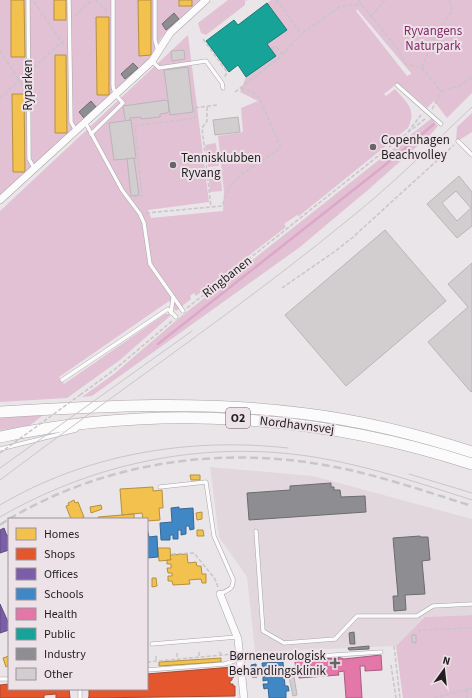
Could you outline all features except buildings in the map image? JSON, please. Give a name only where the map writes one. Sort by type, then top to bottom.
[{"type":"highway","name":"Nordhavnsvej","points":[[0,412],[81,406],[149,405],[240,407],[341,419],[469,457]]},
{"type":"highway","name":"Nordhavnsvej","points":[[0,436],[47,428],[118,420],[182,417],[252,419],[327,428],[423,443]]},
{"type":"street","points":[[0,200],[152,61],[170,33],[198,3],[206,0]]},
{"type":"street","points":[[220,594],[237,637],[241,656],[244,698]]},
{"type":"lane","name":"Ryparken","points":[[28,0],[29,159],[34,168]]},
{"type":"lane","points":[[69,0],[71,122],[76,131]]},
{"type":"lane","points":[[91,134],[123,103],[115,94],[113,86],[113,0]]},
{"type":"lane","points":[[155,0],[155,40],[159,52]]},
{"type":"lane","points":[[152,61],[159,68],[206,61],[223,86]]},
{"type":"lane","points":[[397,85],[441,124]]},
{"type":"lane","points":[[85,122],[128,197],[140,214],[144,223],[150,264],[183,311]]},
{"type":"lane","points":[[458,140],[472,155]]},
{"type":"lane","points":[[171,313],[173,302],[172,295]]},
{"type":"lane","points":[[62,380],[168,310],[176,317]]},
{"type":"lane","points":[[0,449],[118,420]]},
{"type":"lane","points":[[423,443],[437,449]]},
{"type":"lane","points":[[451,453],[469,457]]},
{"type":"lane","points":[[160,487],[206,482],[214,536],[234,584],[231,589],[220,594]]},
{"type":"lane","points":[[256,530],[263,631],[284,643],[335,639],[357,616],[417,616],[433,606],[472,604]]},
{"type":"lane","points":[[152,644],[237,637]]},
{"type":"lane","points":[[148,670],[224,664],[241,656],[282,655],[288,658],[381,652]]},
{"type":"path","points":[[33,0],[69,55]]},
{"type":"path","points":[[69,21],[92,0]]},
{"type":"path","points":[[96,0],[113,18]]},
{"type":"path","points":[[276,0],[301,34]]},
{"type":"path","points":[[359,0],[398,49],[405,64],[422,68],[441,91]]},
{"type":"path","points":[[371,16],[385,0]]},
{"type":"path","points":[[422,68],[434,37],[452,11],[449,0]]},
{"type":"path","points":[[235,92],[282,54],[301,34],[341,6],[361,4]]},
{"type":"path","points":[[203,39],[227,72],[223,86]]},
{"type":"path","points":[[272,49],[276,46],[282,54]]},
{"type":"path","points":[[0,51],[28,96]]},
{"type":"path","points":[[441,91],[459,86],[472,77]]},
{"type":"path","points":[[140,214],[222,206],[229,187],[243,173],[281,148],[259,97],[250,91],[239,88]]},
{"type":"path","points":[[431,114],[431,109],[438,99],[441,91]]},
{"type":"path","points":[[128,197],[142,196],[135,126],[195,118],[194,108],[217,105]]},
{"type":"path","points":[[207,106],[207,121],[202,128],[211,207]]},
{"type":"path","points":[[408,132],[420,115],[426,110],[431,109]]},
{"type":"path","name":"Ringbanen","points":[[183,311],[431,114]]},
{"type":"path","points":[[282,288],[352,238],[458,140]]},
{"type":"path","points":[[0,453],[120,365],[176,317]]},
{"type":"path","points":[[172,554],[194,553],[215,579],[220,594]]},
{"type":"path","points":[[418,633],[420,630],[472,628]]},
{"type":"path","points":[[394,646],[400,698]]},
{"type":"path","points":[[198,652],[199,657]]},
{"type":"path","points":[[219,652],[222,655]]},
{"type":"path","points":[[177,653],[177,658]]},
{"type":"path","points":[[156,655],[156,660]]},
{"type":"path","points":[[148,662],[222,655],[241,656]]},
{"type":"path","points":[[391,665],[396,698]]},
{"type":"path","points":[[434,698],[472,688]]},
{"type":"path","points":[[467,689],[467,698]]},
{"type":"shaded area","points":[[210,467],[313,476],[472,519],[472,615],[426,617],[396,646],[255,652],[247,577],[219,537]]},
{"type":"green space","points":[[0,0],[202,0],[161,38],[149,59],[0,195]]},
{"type":"green space","points":[[228,0],[245,0],[245,5],[206,35],[201,33],[198,23]]},
{"type":"green space","name":"Ryvangens Naturpark","points":[[271,0],[472,0],[472,93],[447,118],[434,101],[427,108],[398,83],[384,94],[386,96],[395,89],[407,102],[411,111],[411,121],[408,128],[299,216],[297,215],[284,224],[286,227],[196,296],[194,293],[190,296],[191,299],[176,311],[169,301],[59,377],[64,384],[165,314],[169,314],[170,316],[120,360],[67,398],[0,402],[0,211],[188,35],[209,202],[148,210],[151,218],[223,211],[224,192],[218,136],[243,132],[241,108],[258,101],[240,92],[246,77],[275,56],[267,44],[286,30],[267,3]],"holes":[[[357,9],[411,73],[407,76],[356,11]]]},
{"type":"green space","points":[[472,113],[472,132],[456,142],[457,127]]},
{"type":"green space","points":[[432,118],[436,120],[434,122],[438,126],[431,134],[300,247],[92,396],[82,397],[114,374],[179,318]]},
{"type":"green space","points":[[216,143],[219,166],[208,167],[205,145]]},
{"type":"green space","points":[[220,168],[222,191],[210,192],[208,169]]},
{"type":"green space","points":[[46,413],[29,426],[0,430],[0,416]]},
{"type":"green space","points":[[472,615],[472,698],[403,698],[396,646],[425,617]]},
{"type":"waterway","points":[[158,344],[385,165],[434,124]]},
{"type":"tram line","points":[[0,480],[226,314],[315,246],[388,186],[472,107]]},
{"type":"tram line","points":[[0,468],[192,331]]},
{"type":"tram line","points":[[0,505],[33,487],[67,473],[139,453],[213,445],[251,445],[288,448]]},
{"type":"tram line","points":[[0,517],[75,481],[115,469],[155,459],[237,451],[279,453],[320,458],[359,466],[397,476],[472,500]]},
{"type":"tram line","points":[[409,474],[472,493]]},
{"type":"railway","points":[[11,518],[47,499],[86,483],[126,471],[168,463],[209,458],[251,458],[293,461],[335,467],[387,480],[472,506]]},
{"type":"railway","points":[[0,525],[8,520]]},
{"type":"place","name":"Copenhagen Beachvolley","points":[[373,147]]},
{"type":"place","name":"Tennisklubben Ryvang","points":[[173,165]]},
{"type":"place","name":"Børneneurologisk Behandlingsklinik","points":[[335,663]]}]
